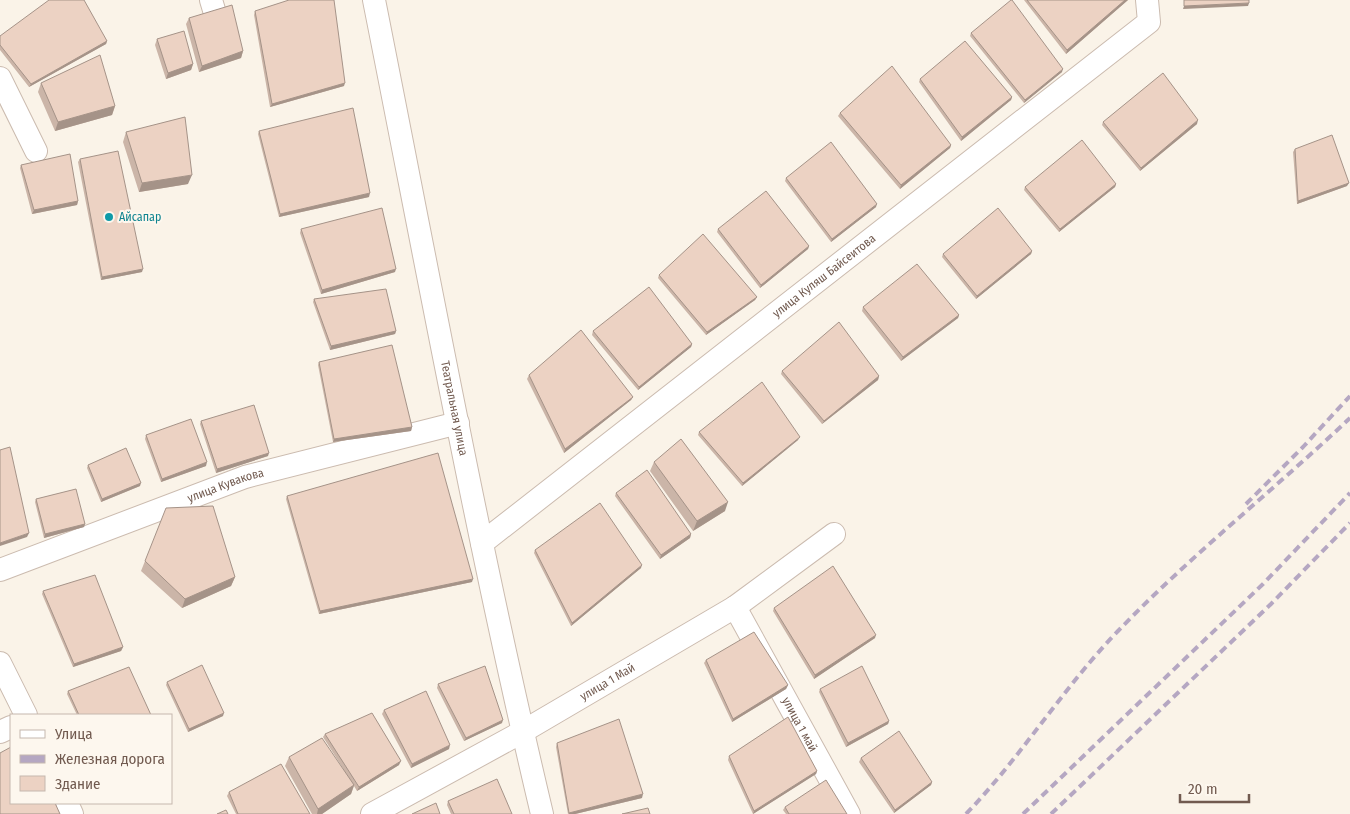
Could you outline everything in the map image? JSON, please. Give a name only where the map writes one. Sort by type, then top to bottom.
[{"type":"street","name":"Театральная улица","points":[[374,0],[482,543],[522,732],[542,814]]},
{"type":"street","name":"улица Куляш Байсеитова","points":[[482,543],[1149,22],[1148,0]]},
{"type":"street","points":[[0,78],[36,150]]},
{"type":"street","name":"улица Кувакова","points":[[0,570],[245,476],[458,423]]},
{"type":"street","name":"улица 1 Май","points":[[372,814],[522,732],[735,607],[834,534]]},
{"type":"street","name":"улица 1 май","points":[[735,607],[849,814]]},
{"type":"street","points":[[0,663],[26,714]]},
{"type":"building","points":[[49,0],[84,0],[107,41],[31,84],[0,45],[0,36]]},
{"type":"building","points":[[289,0],[334,0],[345,83],[272,104],[255,11]]},
{"type":"building","points":[[1011,0],[1063,69],[1025,100],[971,33]]},
{"type":"building","points":[[1027,0],[1125,0],[1067,50]]},
{"type":"building","points":[[1184,0],[1249,0],[1249,3],[1184,6]]},
{"type":"building","points":[[232,5],[243,51],[202,66],[189,18]]},
{"type":"building","points":[[184,31],[193,64],[168,73],[157,39]]},
{"type":"building","points":[[965,41],[1012,97],[962,137],[920,79]]},
{"type":"building","points":[[100,55],[115,106],[58,122],[41,83]]},
{"type":"building","points":[[892,66],[951,145],[901,185],[840,113]]},
{"type":"building","points":[[1163,73],[1198,120],[1141,168],[1103,122]]},
{"type":"building","points":[[353,108],[370,193],[280,214],[259,131]]},
{"type":"building","points":[[185,117],[192,175],[142,183],[126,132]]},
{"type":"building","points":[[1332,135],[1349,183],[1298,201],[1295,149]]},
{"type":"building","points":[[1082,140],[1116,184],[1060,229],[1025,187]]},
{"type":"building","points":[[831,142],[877,204],[832,239],[786,178]]},
{"type":"building","name":"Айсапар","points":[[118,151],[143,269],[102,277],[80,159]]},
{"type":"building","points":[[70,154],[78,201],[34,210],[21,165]]},
{"type":"building","points":[[766,191],[809,246],[761,285],[718,229]]},
{"type":"building","points":[[382,208],[396,269],[322,290],[301,229]]},
{"type":"building","points":[[998,208],[1032,251],[977,296],[943,254]]},
{"type":"building","points":[[703,234],[757,297],[707,332],[659,275]]},
{"type":"building","points":[[917,264],[959,315],[903,357],[863,307]]},
{"type":"building","points":[[649,287],[692,344],[639,387],[593,331]]},
{"type":"building","points":[[386,289],[396,331],[331,346],[314,299]]},
{"type":"building","points":[[839,322],[879,376],[824,421],[782,371]]},
{"type":"building","points":[[581,330],[633,397],[565,449],[529,375]]},
{"type":"building","points":[[392,345],[412,427],[334,439],[319,362]]},
{"type":"building","points":[[762,382],[800,437],[743,483],[699,432]]},
{"type":"building","points":[[254,405],[269,453],[217,469],[201,421]]},
{"type":"building","points":[[191,419],[207,462],[162,479],[146,435]]},
{"type":"building","points":[[681,439],[728,502],[697,521],[654,462]]},
{"type":"building","points":[[10,447],[29,533],[0,543],[0,450]]},
{"type":"building","points":[[126,448],[141,483],[102,499],[88,465]]},
{"type":"building","points":[[438,453],[473,579],[320,611],[287,496]]},
{"type":"building","points":[[647,470],[691,534],[661,555],[616,493]]},
{"type":"building","points":[[76,489],[85,524],[45,534],[36,499]]},
{"type":"building","points":[[600,503],[642,565],[572,623],[535,550]]},
{"type":"building","points":[[213,506],[235,577],[185,599],[145,561],[166,508]]},
{"type":"building","points":[[833,566],[876,635],[815,675],[774,608]]},
{"type":"building","points":[[95,575],[123,647],[74,664],[43,591]]},
{"type":"building","points":[[754,632],[788,685],[733,719],[706,660]]},
{"type":"building","points":[[202,665],[224,713],[189,729],[167,682]]},
{"type":"building","points":[[485,666],[503,720],[466,738],[438,684]]},
{"type":"building","points":[[862,666],[889,721],[848,743],[820,689]]},
{"type":"building","points":[[129,667],[151,714],[79,714],[68,691]]},
{"type":"building","points":[[426,691],[450,745],[412,764],[384,710]]},
{"type":"building","points":[[372,713],[401,761],[359,787],[325,734]]},
{"type":"building","points":[[788,717],[817,771],[754,811],[729,756]]},
{"type":"building","points":[[619,719],[643,794],[569,813],[557,743]]},
{"type":"building","points":[[899,731],[932,782],[895,810],[861,758]]},
{"type":"building","points":[[322,738],[354,785],[318,809],[289,757]]},
{"type":"building","points":[[10,748],[10,804],[55,804],[60,814],[0,814],[0,753]]},
{"type":"building","points":[[281,764],[310,814],[238,814],[229,792]]},
{"type":"building","points":[[497,779],[512,814],[454,814],[448,801]]},
{"type":"building","points":[[826,780],[847,814],[789,814],[785,807]]},
{"type":"building","points":[[436,803],[440,814],[412,814]]},
{"type":"building","points":[[648,808],[650,814],[622,814]]},
{"type":"building","points":[[226,810],[228,814],[217,814]]},
{"type":"railway","points":[[1246,504],[1303,447],[1350,396]]},
{"type":"railway","points":[[966,814],[1118,631],[1203,549],[1350,418]]},
{"type":"railway","points":[[1023,814],[1263,584],[1350,493]]},
{"type":"railway","points":[[1051,814],[1271,604],[1350,523]]},
{"type":"place","name":"Айсапар","points":[[109,217]]}]
